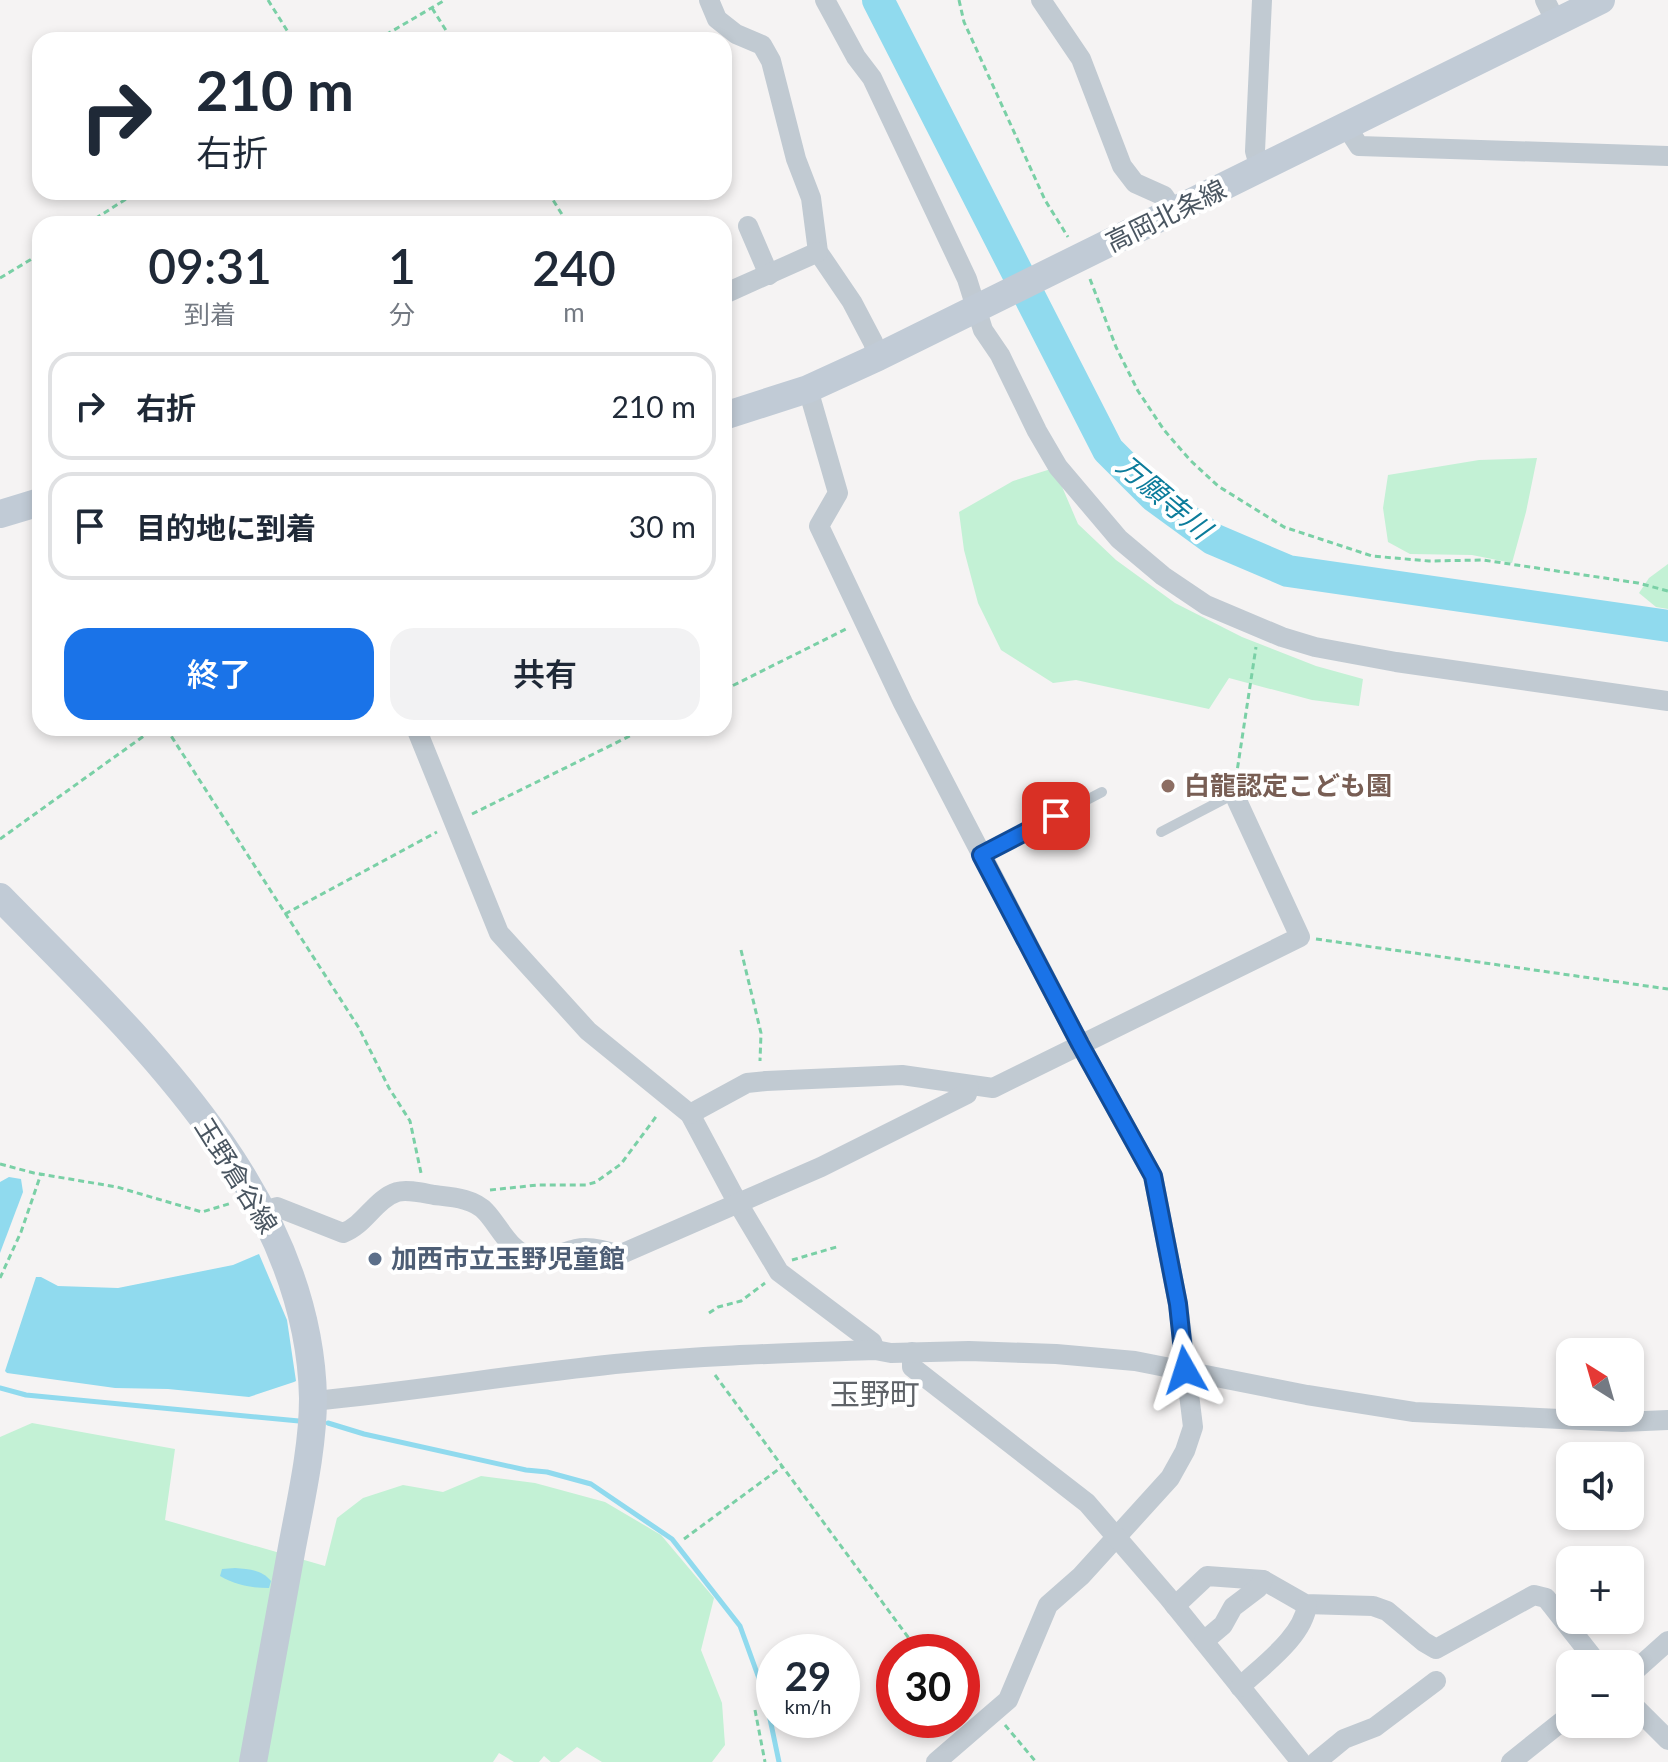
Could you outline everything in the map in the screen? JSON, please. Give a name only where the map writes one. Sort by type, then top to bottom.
[{"type":"main road","name":"高岡北条線","points":[[732,413],[808,389],[980,307],[1346,126],[1550,11],[1601,0]]},
{"type":"main road","points":[[0,514],[32,504]]},
{"type":"main road","name":"玉野倉谷線","points":[[0,897],[147,1049],[218,1140],[259,1204],[294,1285],[311,1359],[313,1401],[304,1485],[253,1762]]},
{"type":"street","points":[[709,0],[717,19],[736,34],[762,45],[771,61],[796,159],[811,198],[818,252],[852,302],[878,357]]},
{"type":"street","points":[[825,0],[856,57],[872,78],[980,307],[983,330],[1000,355],[1037,431],[1079,495],[1119,539],[1184,592],[1206,605],[1315,647],[1396,662],[1668,701]]},
{"type":"street","points":[[1041,0],[1081,59],[1122,166],[1135,183],[1164,196],[1174,211]]},
{"type":"street","points":[[1260,169],[1255,151],[1262,0]]},
{"type":"street","points":[[1346,126],[1359,146],[1668,156]]},
{"type":"street","points":[[748,226],[769,275]]},
{"type":"street","points":[[732,291],[818,252]]},
{"type":"street","points":[[808,389],[838,493],[819,526],[903,703],[981,855],[1153,1176],[1178,1304],[1193,1427],[1185,1451],[1170,1478],[1081,1576],[1048,1605],[1008,1700],[936,1762]]},
{"type":"street","points":[[419,736],[499,933],[588,1031],[690,1114],[779,1272],[872,1342],[875,1350]]},
{"type":"street","points":[[690,1114],[747,1083],[760,1081],[902,1075],[969,1087],[993,1088],[1300,937],[1234,794]]},
{"type":"street","points":[[259,1204],[277,1207],[343,1233],[355,1229],[382,1201],[398,1191],[459,1198],[485,1210],[499,1232],[534,1258],[580,1248],[619,1255],[909,1125],[967,1094],[969,1087]]},
{"type":"street","points":[[313,1401],[402,1393],[625,1363],[705,1356],[875,1350],[1056,1354],[1135,1361],[1307,1395],[1414,1412],[1622,1422],[1668,1420]]},
{"type":"street","points":[[912,1352],[912,1367],[1076,1493],[1175,1606],[1301,1762]]},
{"type":"street","points":[[1175,1606],[1207,1576],[1263,1580],[1307,1605],[1373,1606],[1387,1611],[1436,1649],[1534,1595],[1546,1598],[1587,1650]]},
{"type":"street","points":[[1204,1641],[1223,1625],[1233,1607],[1258,1588],[1263,1580]]},
{"type":"street","points":[[1240,1687],[1291,1637],[1306,1614],[1307,1605]]},
{"type":"street","points":[[1644,1662],[1668,1641]]},
{"type":"street","points":[[1316,1762],[1344,1739],[1375,1727],[1436,1681]]},
{"type":"street","points":[[1644,1716],[1668,1740]]},
{"type":"street","points":[[1511,1762],[1556,1726]]},
{"type":"lane","points":[[981,855],[1102,792]]},
{"type":"lane","points":[[1161,832],[1234,794]]},
{"type":"path","points":[[268,0],[288,32]]},
{"type":"path","points":[[391,32],[445,0]]},
{"type":"path","points":[[959,0],[964,22],[1045,200],[1081,257],[1116,347],[1138,391],[1164,430],[1218,486],[1284,527],[1372,556],[1429,561],[1483,560],[1609,578],[1668,591]]},
{"type":"path","points":[[432,8],[447,32]]},
{"type":"path","points":[[100,216],[124,200]]},
{"type":"path","points":[[0,278],[32,259]]},
{"type":"path","points":[[732,686],[864,621]]},
{"type":"path","points":[[1234,794],[1259,627]]},
{"type":"path","points":[[0,839],[144,736]]},
{"type":"path","points":[[171,736],[359,1028],[389,1088],[410,1121],[423,1193]]},
{"type":"path","points":[[1300,937],[1668,989]]},
{"type":"path","points":[[741,950],[761,1033],[760,1081]]},
{"type":"path","points":[[489,1190],[596,1182],[621,1164],[669,1097]]},
{"type":"path","points":[[0,1164],[117,1187],[202,1212],[259,1204]]},
{"type":"path","points":[[0,1278],[21,1232],[41,1174]]},
{"type":"path","points":[[705,1356],[706,1364],[906,1634]]},
{"type":"path","points":[[684,1539],[783,1466]]},
{"type":"path","points":[[755,1710],[765,1762]]},
{"type":"green space","points":[[1537,458],[1512,563],[1472,555],[1410,554],[1388,542],[1383,508],[1388,475],[1479,460]]},
{"type":"green space","points":[[1054,468],[1078,524],[1116,560],[1175,603],[1242,637],[1316,666],[1363,679],[1359,706],[1312,700],[1229,678],[1209,709],[1076,680],[1053,683],[1001,650],[978,603],[964,550],[959,512],[1013,481]]},
{"type":"green space","points":[[1668,564],[1668,609],[1656,607],[1639,593],[1649,578]]},
{"type":"green space","points":[[32,1423],[175,1449],[165,1520],[325,1566],[337,1518],[363,1498],[403,1485],[443,1492],[481,1476],[535,1483],[605,1502],[661,1535],[714,1598],[701,1650],[722,1703],[725,1745],[712,1762],[602,1762],[577,1747],[559,1762],[551,1762],[544,1756],[539,1762],[514,1762],[499,1753],[493,1762],[0,1762],[0,1437]]},
{"type":"water","points":[[9,1177],[21,1179],[23,1192],[0,1253],[0,1182]]},
{"type":"water","points":[[259,1254],[287,1320],[294,1382],[249,1397],[168,1389],[115,1388],[5,1371],[36,1277],[58,1286],[118,1288],[233,1265]]},
{"type":"water","points":[[235,1568],[264,1574],[271,1581],[269,1588],[243,1585],[220,1576],[222,1569]]},
{"type":"waterway","name":"万願寺川","points":[[878,0],[1108,450],[1154,496],[1213,539],[1288,571],[1668,626]]},
{"type":"waterway","points":[[0,1388],[26,1395],[299,1421]]},
{"type":"waterway","points":[[328,1423],[364,1434],[591,1484],[672,1539],[740,1626],[765,1695],[779,1762]]},
{"type":"place","name":"白龍認定こども園","points":[[1168,786]]},
{"type":"place","name":"加西市立玉野児童館","points":[[375,1259]]},
{"type":"district","name":"玉野町","points":[[875,1395]]},
{"type":"route","points":[[1056,816],[981,855],[1153,1176],[1178,1304],[1185,1370]]}]
